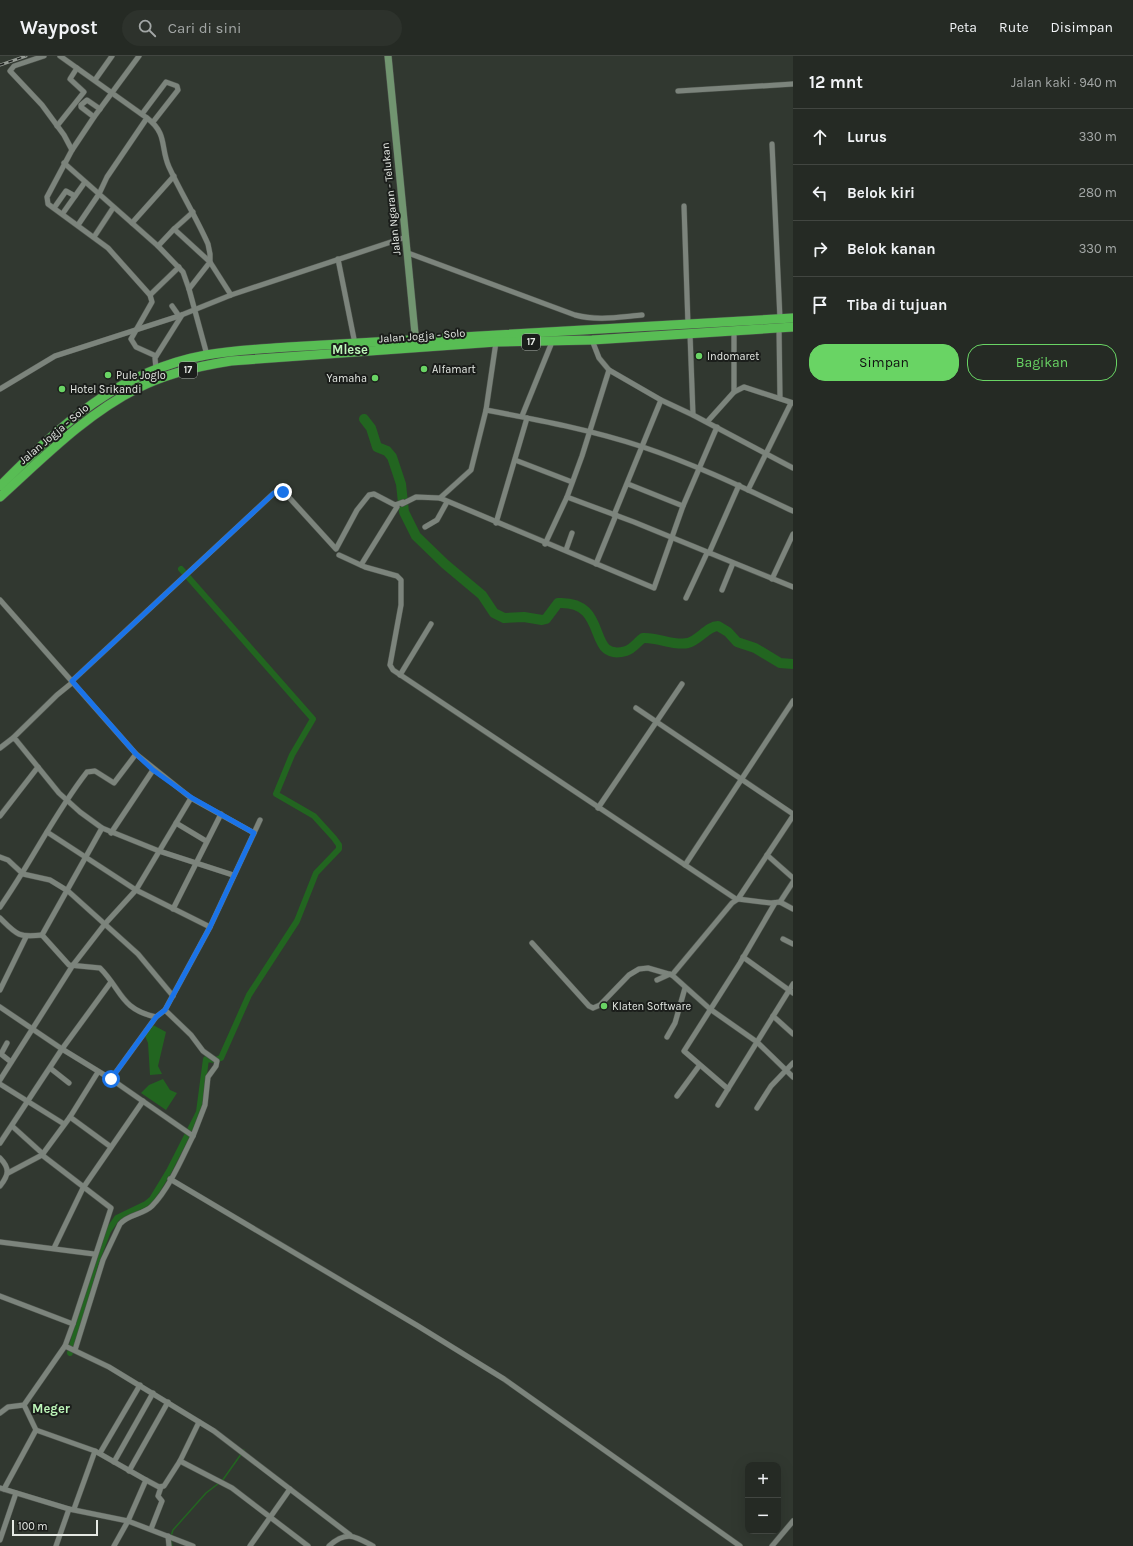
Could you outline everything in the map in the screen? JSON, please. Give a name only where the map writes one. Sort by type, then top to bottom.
[{"type":"highway","name":"Jalan Jogja - Solo","points":[[690,330],[734,331],[780,324],[793,318]]},
{"type":"highway","name":"Jalan Jogja - Solo","points":[[0,497],[89,418],[114,401],[139,387],[181,371],[231,361],[416,344],[552,342],[592,340],[646,332],[780,324],[793,327]]},
{"type":"highway","name":"17","points":[[0,486],[33,453],[85,408],[135,378],[156,369],[206,355],[267,348],[355,344],[416,344],[646,332]]},
{"type":"main road","name":"Jalan Ngaran - Telukan","points":[[388,56],[416,344]]},
{"type":"street","points":[[44,56],[14,66],[10,70],[42,105],[58,126],[72,150]]},
{"type":"street","points":[[60,56],[153,122],[164,141],[166,161],[210,248],[210,262],[189,289]]},
{"type":"street","points":[[95,80],[112,56]]},
{"type":"street","points":[[139,56],[94,116],[64,163],[47,197],[48,204],[112,252],[150,295],[152,302],[131,339],[132,343],[142,351],[156,356]]},
{"type":"street","points":[[58,126],[84,92],[70,79],[77,68]]},
{"type":"street","points":[[142,114],[166,82],[179,88],[153,122]]},
{"type":"street","points":[[678,91],[793,84]]},
{"type":"street","points":[[94,116],[81,107],[81,105],[87,100],[100,109]]},
{"type":"street","points":[[78,225],[99,194],[107,177],[147,118]]},
{"type":"street","points":[[772,144],[780,324],[780,398]]},
{"type":"street","points":[[64,163],[113,208],[158,246],[183,272],[195,310],[206,355]]},
{"type":"street","points":[[132,223],[174,176]]},
{"type":"street","points":[[63,214],[85,182]]},
{"type":"street","points":[[54,208],[66,191],[75,196]]},
{"type":"street","points":[[684,206],[693,415]]},
{"type":"street","points":[[94,237],[113,208]]},
{"type":"street","points":[[158,246],[193,212]]},
{"type":"street","points":[[174,229],[210,262],[232,295]]},
{"type":"street","points":[[0,389],[55,356],[180,316],[232,295],[406,237]]},
{"type":"street","points":[[408,253],[575,315],[587,318],[602,318],[642,315]]},
{"type":"street","points":[[338,259],[355,344]]},
{"type":"street","points":[[150,295],[179,267]]},
{"type":"street","points":[[172,306],[180,316]]},
{"type":"street","points":[[156,369],[156,356],[180,316]]},
{"type":"street","points":[[734,331],[734,392]]},
{"type":"street","points":[[592,340],[599,358],[609,370],[661,400],[717,427],[793,468]]},
{"type":"street","points":[[440,498],[471,470],[486,410],[496,342]]},
{"type":"street","points":[[496,523],[515,460],[524,417],[552,342]]},
{"type":"street","points":[[545,544],[567,497],[590,432],[609,370]]},
{"type":"street","points":[[707,422],[734,392],[744,387],[792,403],[748,490]]},
{"type":"street","points":[[596,564],[661,400]]},
{"type":"street","points":[[486,410],[590,432],[643,447],[739,485],[793,511]]},
{"type":"street","points":[[0,748],[13,738],[57,695],[73,682],[274,493],[280,491],[285,493],[336,549],[353,517],[369,495],[374,494],[395,505],[416,497],[440,498],[545,544],[566,550],[654,588],[683,506],[717,427]]},
{"type":"street","points":[[515,460],[572,482]]},
{"type":"street","points":[[628,484],[683,506]]},
{"type":"street","points":[[686,598],[739,485]]},
{"type":"street","points":[[567,497],[793,587]]},
{"type":"street","points":[[361,565],[398,506],[404,502]]},
{"type":"street","points":[[425,527],[438,520],[447,502]]},
{"type":"street","points":[[566,550],[572,532]]},
{"type":"street","points":[[772,579],[793,534]]},
{"type":"street","points":[[339,555],[361,565],[397,576],[401,580],[401,605],[390,665],[392,670],[737,899],[777,903],[793,909]]},
{"type":"street","points":[[722,590],[733,563]]},
{"type":"street","points":[[0,600],[136,754],[153,770],[192,798],[254,833]]},
{"type":"street","points":[[400,674],[431,624]]},
{"type":"street","points":[[598,808],[682,684]]},
{"type":"street","points":[[685,865],[793,701]]},
{"type":"street","points":[[636,708],[742,778],[792,817],[737,899],[671,974],[656,980]]},
{"type":"street","points":[[13,738],[66,800],[110,833],[233,875]]},
{"type":"street","points":[[0,907],[23,874],[66,800],[87,772],[95,771],[115,782],[136,754]]},
{"type":"street","points":[[0,816],[38,767]]},
{"type":"street","points":[[110,833],[153,770]]},
{"type":"street","points":[[0,1080],[73,966],[104,925],[136,890],[192,798]]},
{"type":"street","points":[[173,909],[206,841],[221,814]]},
{"type":"street","points":[[111,1079],[156,1017],[165,1010],[210,927],[260,820]]},
{"type":"street","points":[[176,823],[206,841]]},
{"type":"street","points":[[42,935],[102,828]]},
{"type":"street","points":[[47,832],[136,890],[210,927]]},
{"type":"street","points":[[767,855],[793,878]]},
{"type":"street","points":[[0,857],[8,860],[23,874],[50,880],[68,891],[138,954],[173,996]]},
{"type":"street","points":[[728,1089],[684,1051],[777,903],[793,882]]},
{"type":"street","points":[[0,918],[17,934],[26,937],[42,935]]},
{"type":"street","points":[[42,935],[66,962],[73,966],[100,968],[126,1003],[134,1009],[156,1017]]},
{"type":"street","points":[[0,990],[26,937]]},
{"type":"street","points":[[783,939],[793,944]]},
{"type":"street","points":[[532,943],[589,1006],[593,1008],[600,1004],[629,975],[639,969],[648,968],[671,974],[710,1009],[757,1042],[793,1077]]},
{"type":"street","points":[[743,957],[791,992]]},
{"type":"street","points":[[0,1143],[62,1049],[111,982]]},
{"type":"street","points":[[718,1105],[773,1016],[791,992],[793,984]]},
{"type":"street","points":[[667,1037],[675,1023],[685,988]]},
{"type":"street","points":[[0,1007],[62,1049],[111,1079],[193,1136]]},
{"type":"street","points":[[75,1350],[103,1260],[120,1224],[126,1218],[152,1206],[170,1179],[193,1136],[205,1105],[208,1077],[216,1066],[217,1061],[203,1051],[191,1035],[165,1010]]},
{"type":"street","points":[[773,1016],[793,1034]]},
{"type":"street","points":[[7,1043],[1,1054],[11,1062]]},
{"type":"street","points":[[757,1108],[769,1089],[793,1063]]},
{"type":"street","points":[[677,1096],[700,1066]]},
{"type":"street","points":[[50,1068],[69,1083]]},
{"type":"street","points":[[0,1186],[8,1172],[43,1155],[70,1117],[98,1072]]},
{"type":"street","points":[[0,1084],[64,1124]]},
{"type":"street","points":[[54,1248],[84,1188],[143,1101]]},
{"type":"street","points":[[70,1117],[111,1147]]},
{"type":"street","points":[[12,1126],[43,1155],[111,1208],[94,1254],[65,1346],[24,1406]]},
{"type":"street","points":[[0,1158],[7,1166],[8,1172]]},
{"type":"street","points":[[170,1179],[418,1326],[504,1379],[740,1546]]},
{"type":"street","points":[[0,1242],[94,1254]]},
{"type":"street","points":[[0,1296],[73,1324]]},
{"type":"street","points":[[65,1346],[140,1385],[217,1433],[350,1536],[373,1546]]},
{"type":"street","points":[[56,1546],[97,1452],[140,1385]]},
{"type":"street","points":[[114,1462],[153,1393]]},
{"type":"street","points":[[129,1471],[168,1402]]},
{"type":"street","points":[[0,1413],[8,1407],[24,1406]]},
{"type":"street","points":[[24,1406],[36,1430],[97,1452],[129,1471],[161,1487]]},
{"type":"street","points":[[151,1529],[162,1501],[158,1496],[161,1487],[169,1479],[199,1422]]},
{"type":"street","points":[[36,1430],[2,1489],[72,1509],[128,1521],[193,1546]]},
{"type":"street","points":[[180,1460],[232,1488],[308,1546]]},
{"type":"street","points":[[114,1546],[128,1521],[146,1480]]},
{"type":"street","points":[[250,1546],[290,1490]]},
{"type":"street","points":[[0,1540],[16,1493]]},
{"type":"street","points":[[772,1546],[793,1521]]},
{"type":"street","points":[[168,1536],[169,1546]]},
{"type":"street","points":[[329,1546],[339,1538],[350,1536]]},
{"type":"shaded area","points":[[153,1025],[166,1032],[158,1066],[162,1074],[150,1075],[148,1043],[145,1036]]},
{"type":"shaded area","points":[[163,1079],[170,1090],[177,1093],[166,1110],[141,1093],[149,1085]]},
{"type":"waterway","points":[[364,419],[371,428],[377,447],[387,451],[392,457],[401,484],[404,512],[416,536],[445,564],[482,595],[494,613],[504,618],[524,617],[542,620],[546,619],[558,603],[574,605],[585,611],[592,620],[600,640],[606,648],[613,652],[626,651],[643,638],[682,644],[688,643],[711,628],[718,626],[728,632],[737,642],[755,648],[780,663],[793,664]]},
{"type":"waterway","points":[[70,1353],[95,1265],[108,1231],[117,1218],[146,1204],[152,1199],[169,1171],[199,1112],[206,1059],[215,1060],[221,1058],[249,995],[297,921],[316,873],[339,849],[339,845],[334,838],[314,816],[276,794],[292,755],[313,719],[181,569]]},
{"type":"waterway","points":[[222,1481],[244,1450]]},
{"type":"waterway","points":[[171,1536],[173,1530],[206,1493],[219,1483]]},
{"type":"waterway","points":[[171,1540],[172,1546]]},
{"type":"railway","points":[[0,65],[26,56]]},
{"type":"place","name":"Indomaret","points":[[699,356]]},
{"type":"place","name":"Alfamart","points":[[424,369]]},
{"type":"place","name":"Pule Joglo","points":[[108,375]]},
{"type":"place","name":"Yamaha","points":[[375,378]]},
{"type":"place","name":"Hotel Srikandi","points":[[62,389]]},
{"type":"place","name":"Klaten Software","points":[[604,1006]]},
{"type":"district","name":"Mlese","points":[[350,349]]},
{"type":"district","name":"Meger","points":[[51,1408]]},
{"type":"route","points":[[111,1079],[156,1017],[161,1015],[165,1010],[210,927],[233,875],[254,833],[192,798],[153,770],[136,754],[72,681],[274,493],[280,491],[283,492]]}]
